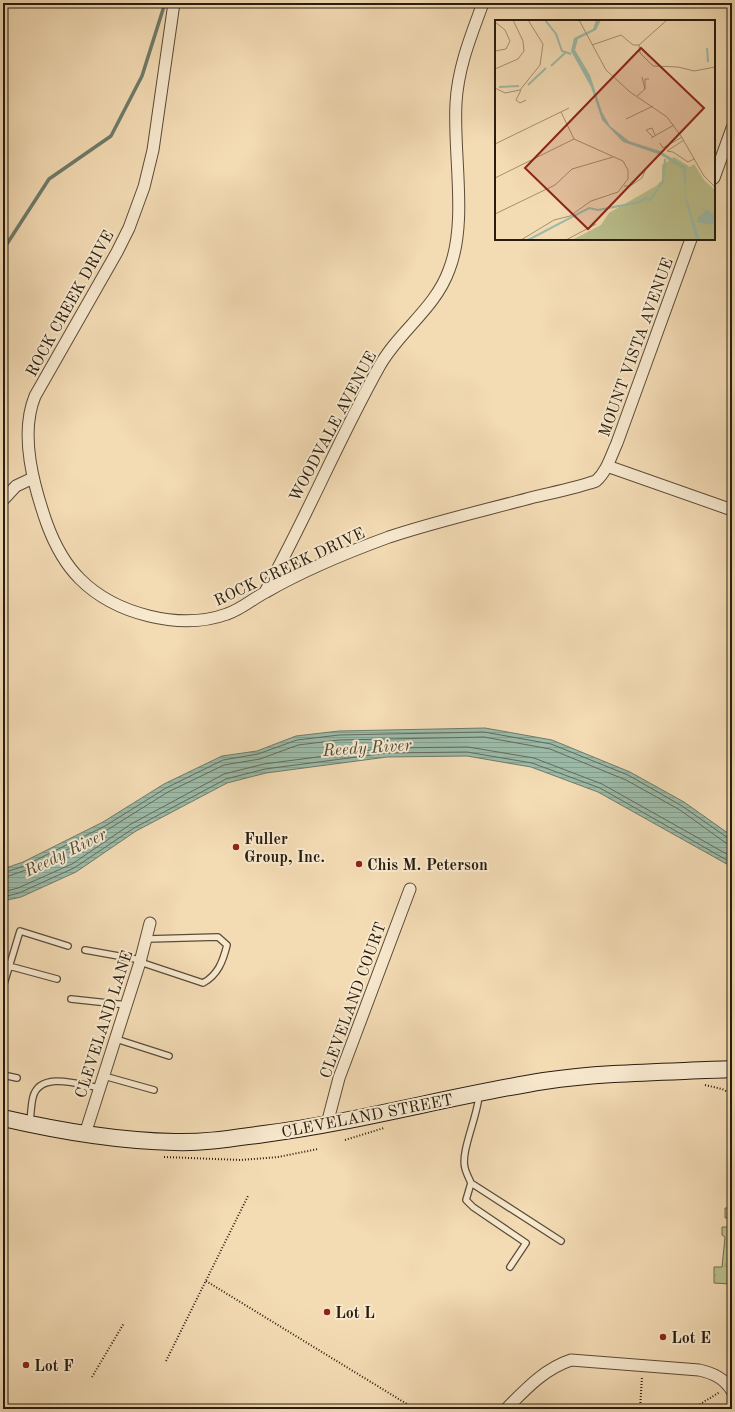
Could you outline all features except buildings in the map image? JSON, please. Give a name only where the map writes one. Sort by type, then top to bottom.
[{"type":"street","name":"ROCK CREEK DRIVE","points":[[174,3],[153,150],[144,187],[129,228],[117,252],[76,320],[31,405],[29,430],[33,478],[52,536],[68,565],[80,579],[92,589],[122,606],[165,619],[209,619],[226,615],[245,606],[265,592],[328,562],[390,537],[589,483],[602,476],[607,466]]},
{"type":"street","name":"WOODVALE AVENUE","points":[[265,592],[380,365],[438,294],[449,270],[456,247],[458,224],[455,131],[458,75],[483,3]]},
{"type":"street","points":[[715,175],[732,128]]},
{"type":"street","name":"MOUNT VISTA AVENUE","points":[[607,466],[692,240]]},
{"type":"street","points":[[607,466],[732,510]]},
{"type":"street","points":[[3,500],[16,486],[33,478]]},
{"type":"street","name":"CLEVELAND COURT","points":[[327,1124],[338,1078],[410,889]]},
{"type":"street","name":"CLEVELAND LANE","points":[[85,1134],[141,961],[150,924]]},
{"type":"street","name":"CLEVELAND STREET","points":[[3,1118],[85,1134],[176,1142],[223,1140],[327,1124],[478,1093],[546,1081],[598,1076],[732,1069]]},
{"type":"street","points":[[506,1409],[542,1374],[559,1364],[571,1360],[642,1365],[712,1373],[723,1379],[727,1391]]},
{"type":"lane","points":[[3,987],[20,931],[68,946]]},
{"type":"lane","points":[[85,950],[141,961],[203,983],[212,978],[223,961],[227,945],[218,937],[147,939]]},
{"type":"lane","points":[[9,966],[57,979]]},
{"type":"lane","points":[[71,999],[127,1005]]},
{"type":"lane","points":[[116,1039],[169,1056]]},
{"type":"lane","points":[[3,1074],[17,1078]]},
{"type":"lane","points":[[104,1076],[154,1090]]},
{"type":"lane","points":[[29,1124],[33,1096],[38,1087],[45,1082],[59,1081],[100,1088]]},
{"type":"lane","points":[[478,1093],[479,1102],[468,1141],[464,1167],[471,1183],[561,1241]]},
{"type":"lane","points":[[471,1183],[466,1200],[526,1243],[510,1267]]},
{"type":"path","points":[[704,1085],[722,1089],[732,1094]]},
{"type":"path","points":[[345,1140],[391,1126]]},
{"type":"path","points":[[166,1361],[248,1196]]},
{"type":"path","points":[[206,1281],[415,1409]]},
{"type":"path","points":[[92,1377],[124,1323]]},
{"type":"path","points":[[640,1409],[642,1365]]},
{"type":"path","points":[[692,1409],[727,1391]]},
{"type":"green space","points":[[725,1208],[732,1208],[732,1272],[730,1284],[714,1283],[714,1267],[722,1267],[725,1237],[722,1235],[722,1227],[728,1227],[729,1218],[725,1218]]},
{"type":"water","name":"Reedy River","points":[[485,728],[552,740],[630,772],[684,802],[732,836],[732,867],[598,792],[531,767],[467,756],[387,757],[266,773],[227,783],[136,831],[76,872],[21,897],[3,901],[3,869],[23,862],[103,822],[164,784],[222,756],[257,751],[296,736],[339,731]]},
{"type":"waterway","points":[[3,250],[49,179],[111,136],[142,76],[165,3]]},
{"type":"place","name":"Fuller Group, Inc.","points":[[236,847]]},
{"type":"place","name":"Chis M. Peterson","points":[[359,864]]},
{"type":"place","name":"Lot L","points":[[327,1312]]},
{"type":"place","name":"Lot E","points":[[663,1337]]},
{"type":"place","name":"Lot F","points":[[26,1365]]}]
